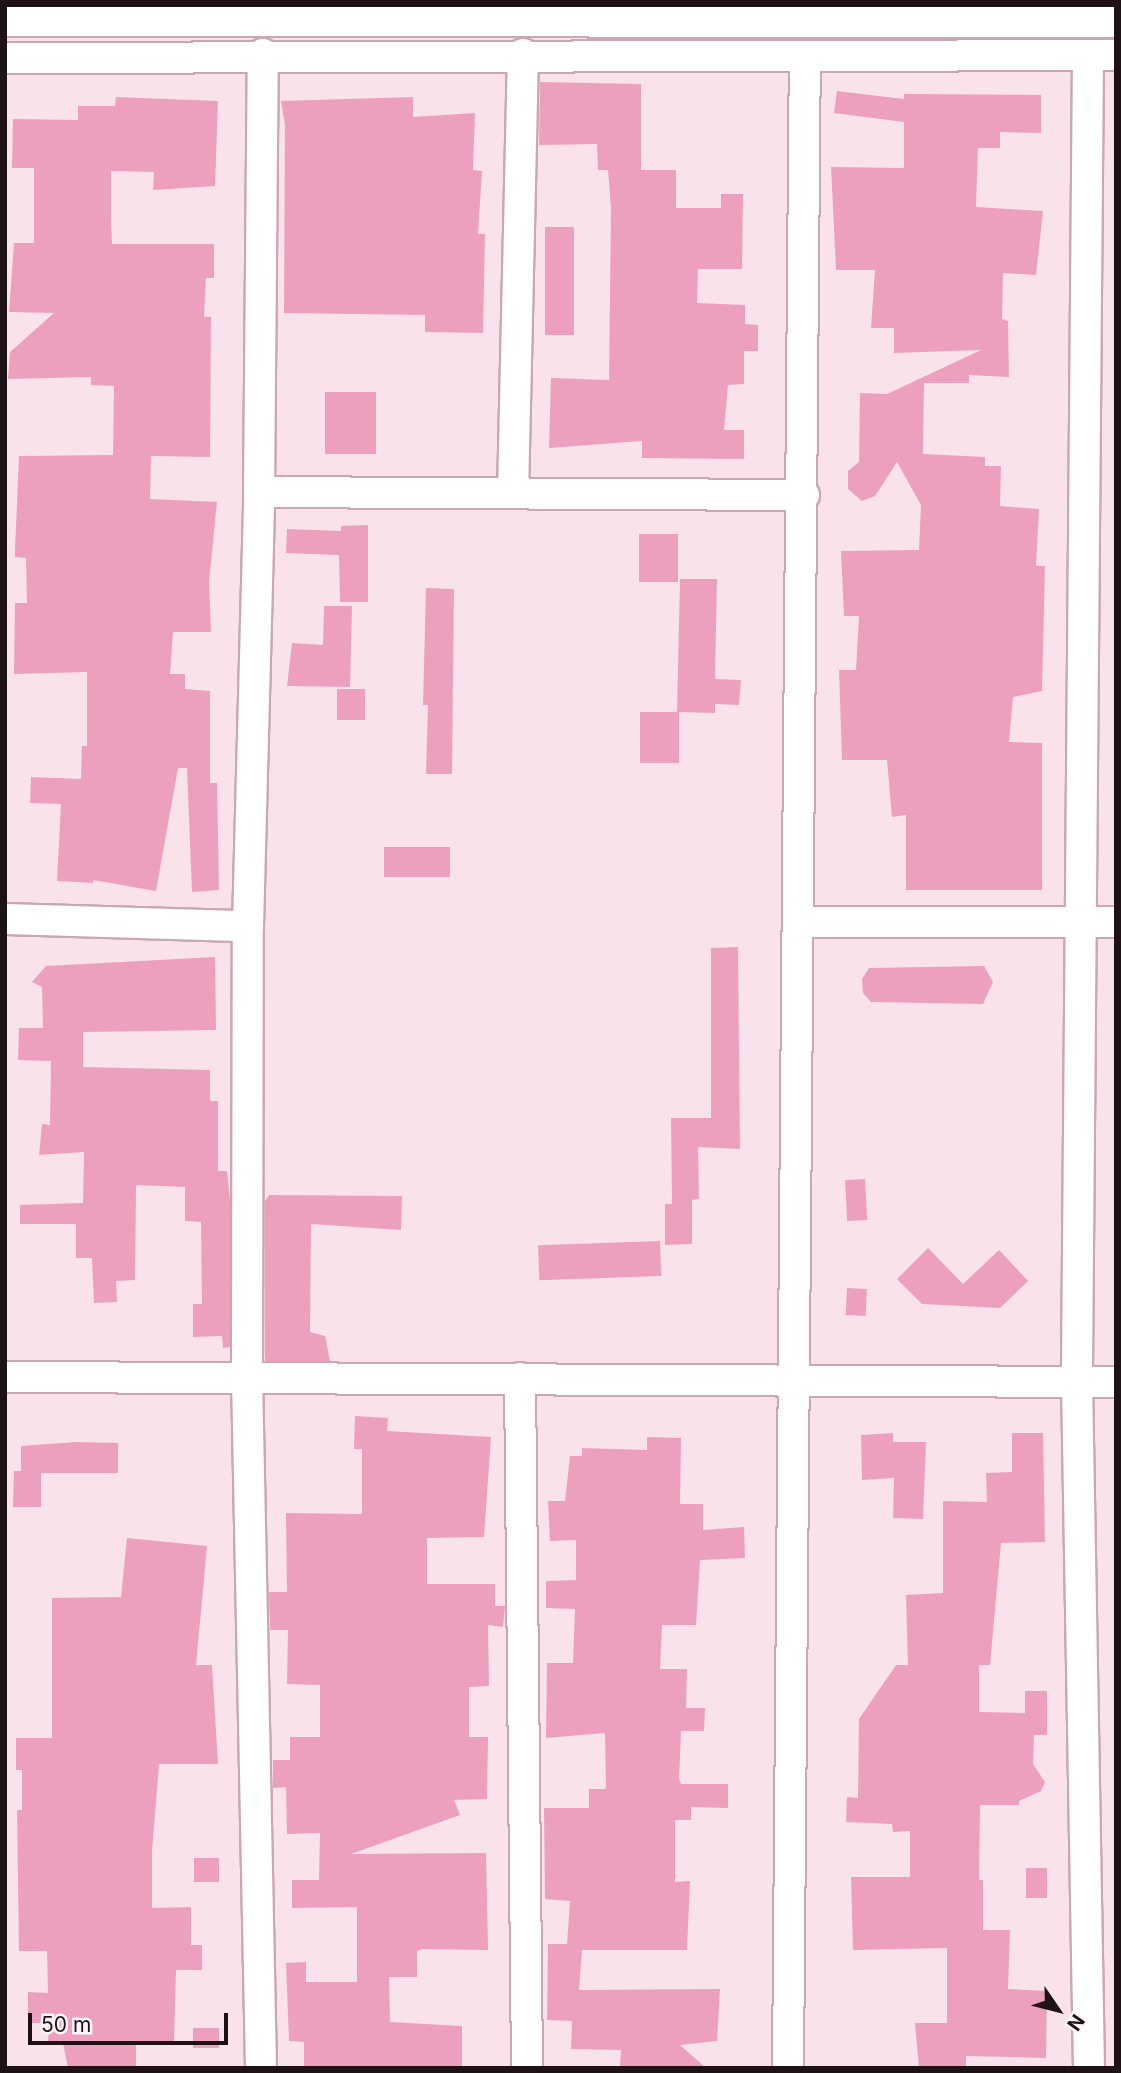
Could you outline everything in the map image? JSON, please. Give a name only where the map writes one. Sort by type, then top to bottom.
[{"type":"street","points":[[5,58],[263,54],[523,28],[796,15],[1086,14],[1116,22]]},
{"type":"street","points":[[5,21],[259,15],[523,28],[804,56],[1102,55],[1080,922],[1077,1381],[1089,2068]]},
{"type":"street","points":[[513,493],[523,28]]},
{"type":"street","points":[[261,2068],[247,1377],[248,926],[260,492],[263,54]]},
{"type":"street","points":[[788,2068],[793,1379],[801,922],[804,56]]},
{"type":"street","points":[[260,492],[804,495]]},
{"type":"street","points":[[5,919],[248,926]]},
{"type":"street","points":[[801,922],[1116,922]]},
{"type":"street","points":[[5,1377],[1116,1382]]},
{"type":"street","points":[[520,1378],[527,2068]]},
{"type":"building","points":[[540,82],[641,84],[641,170],[676,170],[676,208],[721,208],[721,194],[743,194],[742,269],[698,269],[697,303],[745,305],[745,324],[758,325],[758,351],[744,351],[744,384],[728,385],[724,430],[744,430],[744,459],[642,458],[642,441],[549,448],[551,378],[609,380],[611,208],[608,170],[598,170],[597,144],[539,145]]},
{"type":"building","points":[[837,91],[904,99],[904,94],[1041,95],[1041,133],[1000,132],[1000,148],[978,148],[976,207],[1043,211],[1036,275],[1003,273],[1002,319],[1008,321],[1009,377],[969,375],[969,383],[924,383],[923,454],[985,457],[985,466],[1001,466],[1000,506],[1039,509],[1036,566],[1045,566],[1042,691],[1013,697],[1009,742],[1042,743],[1042,890],[906,890],[906,815],[892,817],[887,760],[842,760],[839,670],[856,670],[859,616],[844,616],[841,551],[919,550],[921,505],[897,462],[875,496],[862,501],[848,489],[848,471],[859,462],[860,393],[887,394],[981,350],[894,353],[894,328],[871,328],[875,270],[836,270],[831,167],[904,168],[904,122],[834,113]]},
{"type":"building","points":[[116,97],[218,101],[215,186],[153,190],[154,172],[111,171],[111,217],[112,244],[214,244],[214,278],[206,278],[204,317],[211,317],[210,457],[151,456],[150,499],[217,502],[209,582],[211,632],[173,632],[170,674],[185,674],[185,689],[210,691],[210,783],[217,783],[219,890],[192,892],[187,768],[178,768],[156,891],[93,880],[93,883],[57,881],[61,804],[30,803],[31,777],[81,779],[82,746],[87,746],[87,672],[14,674],[15,603],[27,603],[26,558],[15,557],[19,456],[113,455],[114,386],[91,385],[91,377],[8,379],[10,352],[54,313],[9,312],[14,243],[34,243],[34,168],[12,168],[13,119],[78,120],[78,106],[115,106]]},
{"type":"building","points":[[413,97],[413,117],[475,113],[473,170],[482,171],[478,234],[485,234],[483,333],[425,332],[425,315],[284,313],[285,125],[281,101]]},
{"type":"building","points":[[545,227],[574,227],[574,335],[545,335]]},
{"type":"building","points":[[325,392],[376,392],[376,454],[325,454]]},
{"type":"building","points":[[368,525],[368,602],[340,602],[339,555],[286,553],[287,529],[341,531],[341,526]]},
{"type":"building","points":[[639,534],[678,534],[678,582],[639,582]]},
{"type":"building","points":[[680,579],[717,579],[715,679],[741,680],[739,705],[715,704],[715,713],[677,712]]},
{"type":"building","points":[[426,588],[454,589],[452,774],[426,774],[428,705],[423,705]]},
{"type":"building","points":[[324,606],[352,606],[350,687],[287,686],[292,643],[323,645]]},
{"type":"building","points":[[337,689],[365,689],[365,720],[337,720]]},
{"type":"building","points":[[640,712],[679,712],[679,763],[640,763]]},
{"type":"building","points":[[384,847],[450,847],[450,877],[384,877]]},
{"type":"building","points":[[738,947],[740,1149],[698,1147],[699,1199],[692,1200],[692,1244],[665,1245],[665,1204],[672,1204],[671,1118],[711,1118],[711,948]]},
{"type":"building","points":[[215,957],[216,1030],[83,1032],[83,1067],[210,1070],[210,1101],[218,1101],[218,1171],[227,1171],[230,1200],[230,1347],[223,1348],[222,1336],[193,1337],[193,1304],[202,1304],[201,1222],[185,1221],[185,1187],[136,1185],[135,1280],[116,1281],[117,1302],[94,1303],[92,1258],[76,1258],[76,1224],[20,1224],[20,1205],[83,1203],[84,1152],[39,1155],[42,1124],[50,1125],[51,1061],[18,1060],[19,1028],[43,1028],[42,987],[32,982],[46,966]]},
{"type":"building","points":[[984,966],[993,982],[983,1004],[871,1002],[863,993],[862,979],[869,968]]},
{"type":"building","points":[[865,1179],[867,1220],[847,1221],[845,1180]]},
{"type":"building","points":[[269,1195],[402,1196],[401,1230],[311,1224],[310,1332],[325,1336],[330,1361],[265,1361],[265,1201]]},
{"type":"building","points":[[660,1241],[661,1276],[539,1280],[538,1245]]},
{"type":"building","points":[[928,1248],[963,1284],[999,1250],[1028,1281],[1000,1308],[922,1304],[897,1279]]},
{"type":"building","points":[[847,1288],[867,1289],[866,1316],[846,1315]]},
{"type":"building","points":[[355,1416],[388,1418],[387,1431],[491,1437],[484,1537],[427,1538],[427,1584],[495,1584],[495,1606],[505,1606],[503,1627],[488,1625],[489,1686],[469,1687],[469,1737],[488,1737],[487,1799],[454,1800],[460,1815],[351,1854],[486,1853],[488,1950],[422,1949],[417,1951],[417,1977],[389,1977],[390,2022],[462,2026],[462,2068],[304,2068],[304,2042],[289,2041],[286,1963],[306,1962],[306,1982],[357,1982],[357,1907],[292,1908],[292,1880],[319,1880],[320,1833],[287,1834],[286,1787],[273,1788],[273,1760],[290,1760],[290,1737],[320,1737],[320,1685],[287,1684],[288,1630],[270,1630],[269,1592],[287,1592],[286,1513],[362,1514],[362,1449],[354,1449]]},
{"type":"building","points":[[893,1433],[893,1442],[926,1442],[923,1519],[893,1518],[894,1478],[862,1480],[861,1435]]},
{"type":"building","points":[[1012,1433],[1043,1433],[1045,1542],[1001,1543],[990,1665],[979,1665],[979,1712],[1025,1713],[1025,1691],[1047,1691],[1047,1735],[1034,1735],[1033,1764],[1045,1782],[1041,1791],[1019,1801],[1019,1805],[980,1805],[979,1880],[983,1880],[983,1930],[1010,1930],[1008,1989],[1047,1991],[1046,2058],[966,2056],[966,2068],[919,2068],[915,2023],[947,2023],[947,1948],[853,1950],[851,1877],[910,1877],[910,1831],[893,1832],[892,1824],[846,1822],[847,1797],[858,1798],[859,1719],[896,1665],[908,1665],[906,1595],[943,1593],[943,1501],[987,1502],[986,1473],[1012,1472]]},
{"type":"building","points":[[647,1437],[681,1438],[680,1504],[703,1504],[703,1530],[744,1527],[745,1558],[700,1560],[696,1625],[662,1625],[660,1669],[687,1669],[686,1708],[705,1708],[704,1731],[681,1731],[679,1779],[681,1784],[728,1784],[728,1808],[691,1807],[691,1820],[675,1820],[675,1882],[690,1881],[687,1950],[582,1950],[579,1990],[720,1989],[717,2041],[680,2045],[706,2068],[620,2068],[621,2050],[571,2049],[572,2021],[547,2020],[548,1944],[567,1944],[570,1901],[545,1899],[544,1808],[589,1808],[589,1789],[606,1789],[605,1733],[546,1738],[547,1663],[573,1663],[575,1609],[546,1608],[546,1581],[576,1580],[576,1540],[550,1541],[548,1501],[565,1501],[570,1456],[582,1456],[582,1448],[647,1450]]},
{"type":"building","points":[[76,1442],[118,1443],[118,1473],[41,1473],[41,1507],[13,1507],[14,1471],[21,1471],[21,1446]]},
{"type":"building","points":[[127,1538],[207,1546],[196,1665],[212,1665],[218,1764],[159,1764],[152,1851],[152,1908],[191,1907],[191,1945],[202,1945],[202,1970],[176,1970],[174,2043],[136,2042],[136,2068],[68,2068],[63,2043],[48,2043],[49,2023],[28,2023],[28,1992],[48,1993],[47,1951],[19,1951],[17,1810],[22,1810],[22,1770],[16,1770],[16,1738],[52,1738],[52,1598],[121,1597]]},
{"type":"building","points":[[194,1858],[219,1858],[219,1882],[194,1882]]},
{"type":"building","points":[[1026,1868],[1047,1868],[1047,1898],[1026,1898]]},
{"type":"building","points":[[193,2028],[219,2028],[219,2048],[193,2048]]}]
